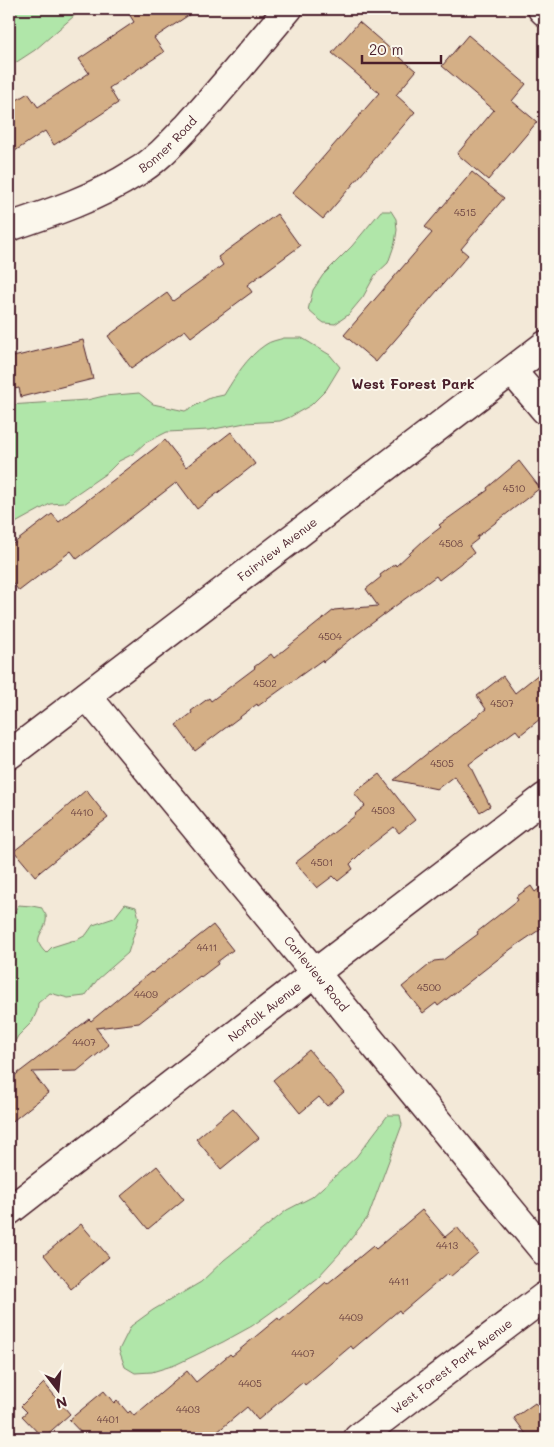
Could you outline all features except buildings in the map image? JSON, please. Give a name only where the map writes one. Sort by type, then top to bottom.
[{"type":"street","name":"Bonner Road","points":[[9,227],[94,194],[136,173],[167,148],[288,9]]},
{"type":"street","points":[[542,9],[545,12]]},
{"type":"street","name":"Fairview Avenue","points":[[9,756],[545,346]]},
{"type":"street","points":[[512,371],[545,410]]},
{"type":"street","name":"Carleview Road","points":[[87,696],[545,1252]]},
{"type":"street","name":"Norfolk Avenue","points":[[9,1211],[545,797]]},
{"type":"street","name":"West Forest Park Avenue","points":[[358,1438],[545,1296]]},
{"type":"green space","points":[[9,9],[82,9],[35,50],[9,67]]},
{"type":"green space","points":[[381,211],[391,211],[396,219],[395,243],[388,263],[375,275],[363,297],[348,315],[335,324],[324,323],[308,310],[313,290],[323,275],[352,246]]},
{"type":"green space","points":[[284,338],[302,338],[330,355],[340,367],[326,390],[311,405],[280,421],[245,423],[209,430],[167,432],[145,443],[133,454],[119,461],[108,472],[63,503],[50,504],[9,525],[9,405],[87,400],[104,396],[139,393],[153,404],[185,411],[210,398],[224,395],[237,374],[253,355],[267,344]]},
{"type":"green space","points":[[125,904],[136,907],[139,918],[128,953],[98,979],[85,996],[68,998],[50,993],[38,1003],[32,1022],[18,1036],[12,1047],[12,1060],[9,1064],[9,945],[12,940],[11,921],[18,905],[42,908],[46,915],[46,921],[39,942],[46,953],[52,947],[77,940],[86,935],[93,925],[114,918]]},
{"type":"green space","points":[[388,1115],[400,1115],[402,1125],[368,1217],[340,1253],[318,1277],[252,1326],[175,1365],[152,1372],[135,1373],[125,1367],[119,1350],[131,1326],[153,1310],[201,1282],[224,1260],[287,1210],[312,1197],[356,1157]]},
{"type":"district","name":"West Forest Park","points":[[413,384]]}]
